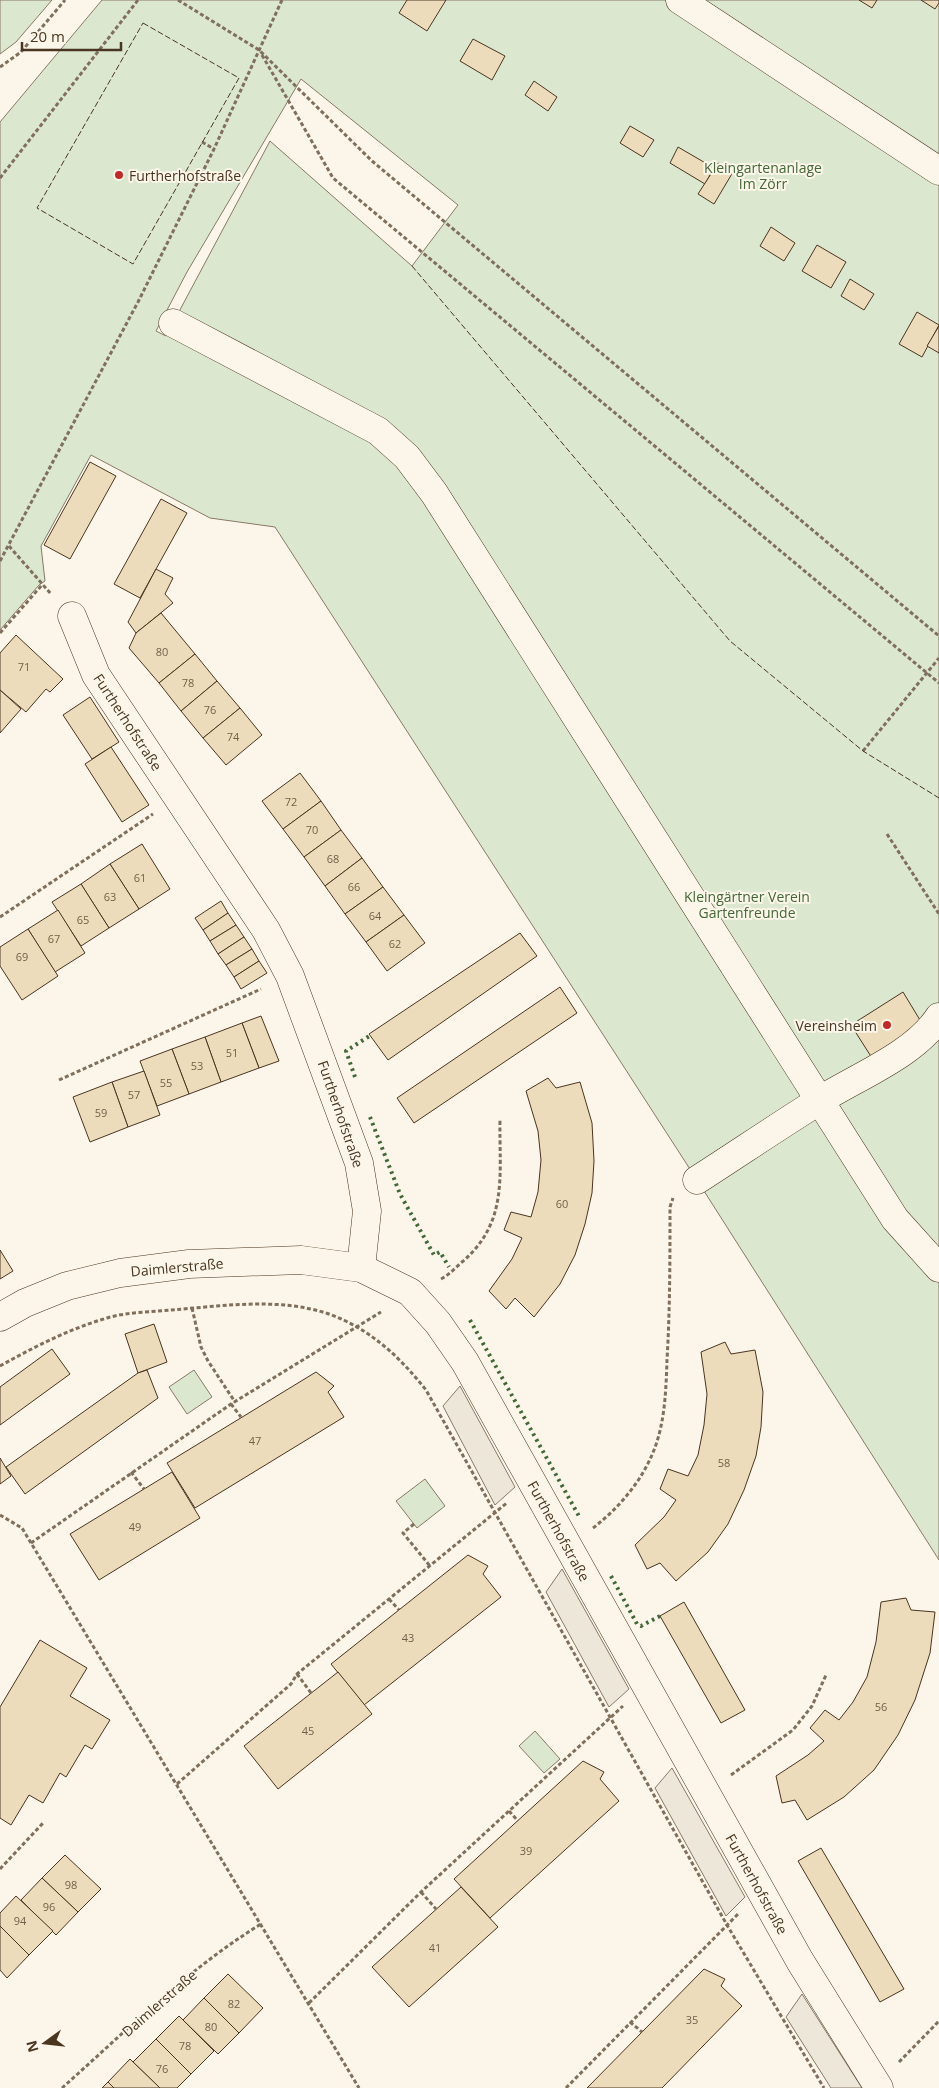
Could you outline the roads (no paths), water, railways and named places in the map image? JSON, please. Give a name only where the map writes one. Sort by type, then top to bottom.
[{"type":"street","points":[[680,0],[939,171]]},
{"type":"street","points":[[173,323],[378,430],[407,457],[434,493],[896,1219],[939,1268]]},
{"type":"street","name":"Furtherhofstraße","points":[[72,616],[96,675],[266,930],[290,976],[359,1163],[367,1211],[361,1268],[410,1292],[438,1323],[465,1362],[760,1891],[800,1960],[878,2086]]},
{"type":"street","points":[[697,1180],[821,1100],[904,1050],[918,1040],[939,1017]]},
{"type":"street","name":"Daimlerstraße","points":[[0,1317],[25,1303],[67,1286],[120,1272],[189,1264],[301,1260],[361,1268]]},
{"type":"place","name":"Furtherhofstraße","points":[[119,175]]},
{"type":"place","name":"Vereinsheim","points":[[887,1025]]},
{"type":"park label","name":"Kleingartenanlage Im Zörr","points":[[763,176]]},
{"type":"park label","name":"Kleingärtner Verein Gartenfreunde","points":[[747,904]]}]
